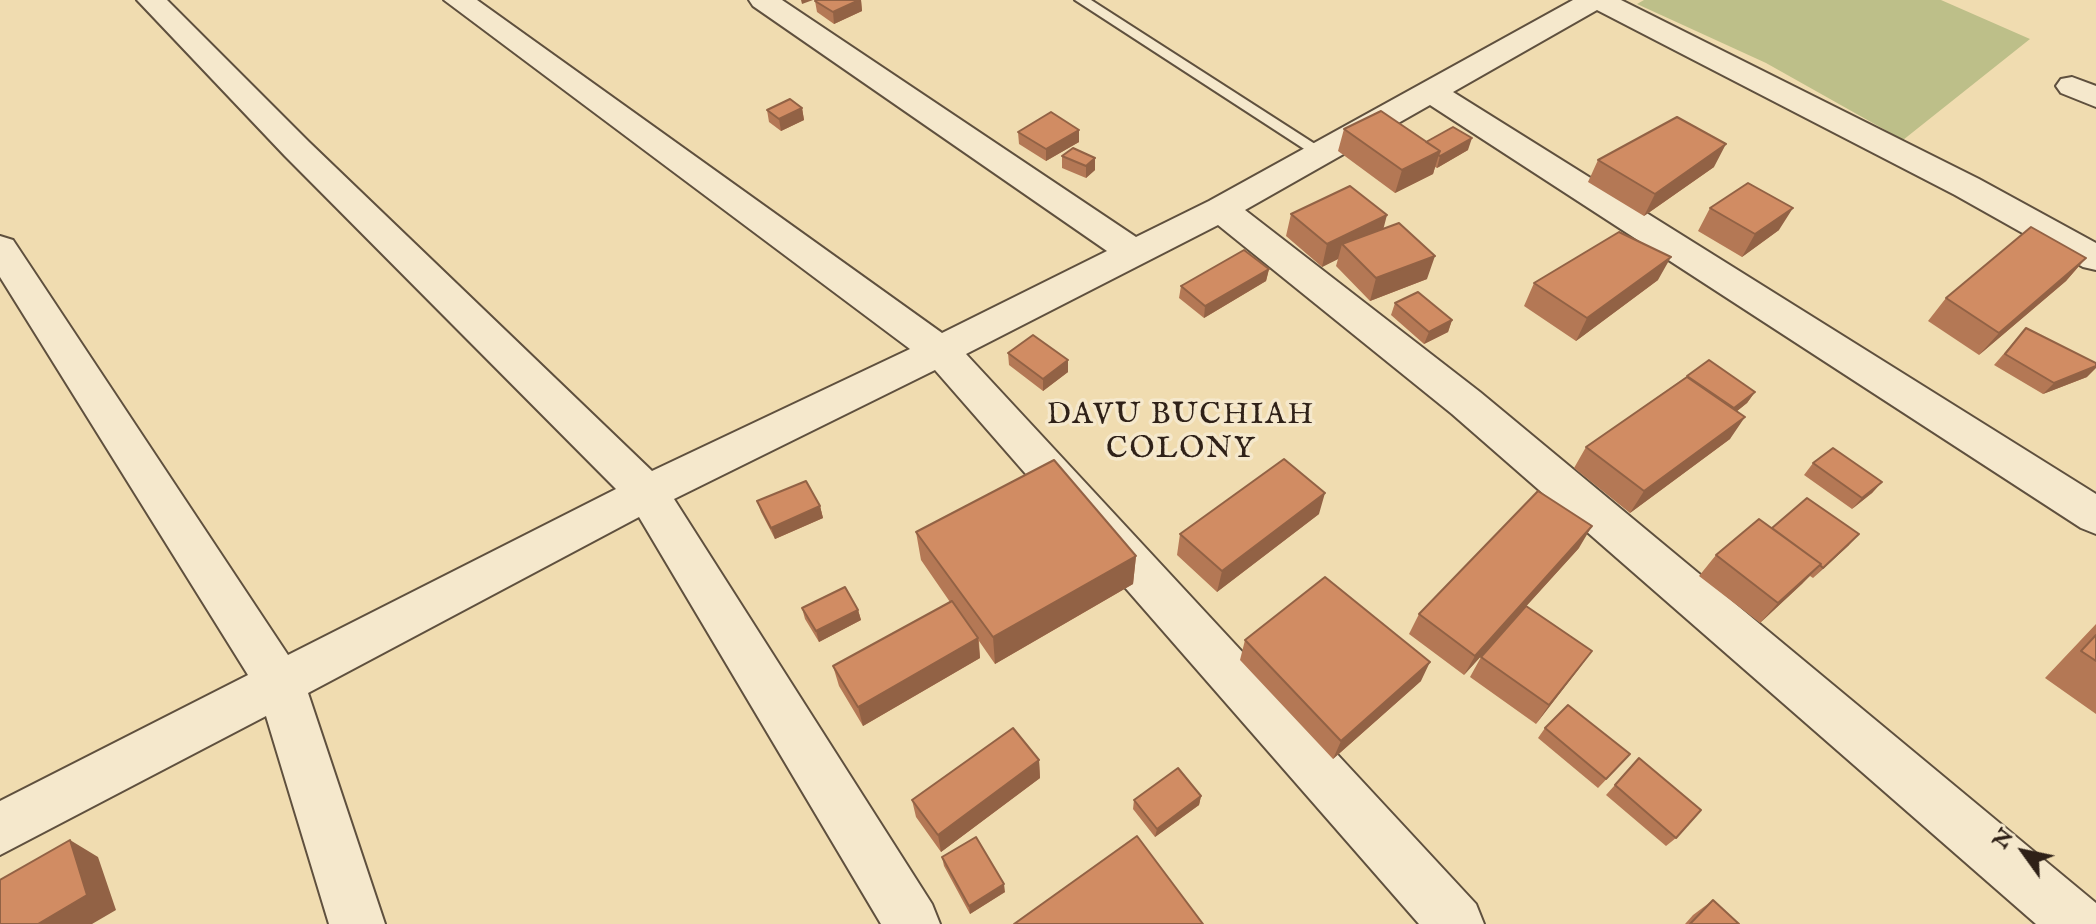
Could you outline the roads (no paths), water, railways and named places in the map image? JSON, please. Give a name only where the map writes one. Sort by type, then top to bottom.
[{"type":"street","points":[[151,0],[308,160],[647,493],[912,924]]},
{"type":"street","points":[[458,0],[940,351],[1456,924]]},
{"type":"street","points":[[763,0],[1133,252]]},
{"type":"street","points":[[0,829],[647,493],[940,351],[1221,209],[1596,0],[1967,187],[2096,258]]},
{"type":"street","points":[[1430,91],[2096,516]]},
{"type":"street","points":[[1221,209],[1466,403],[2078,924]]},
{"type":"street","points":[[0,248],[281,685],[357,924]]},
{"type":"lane","points":[[1082,0],[1321,153]]},
{"type":"district","name":"DAVU BUCHIAH COLONY","points":[[1181,434]]}]
